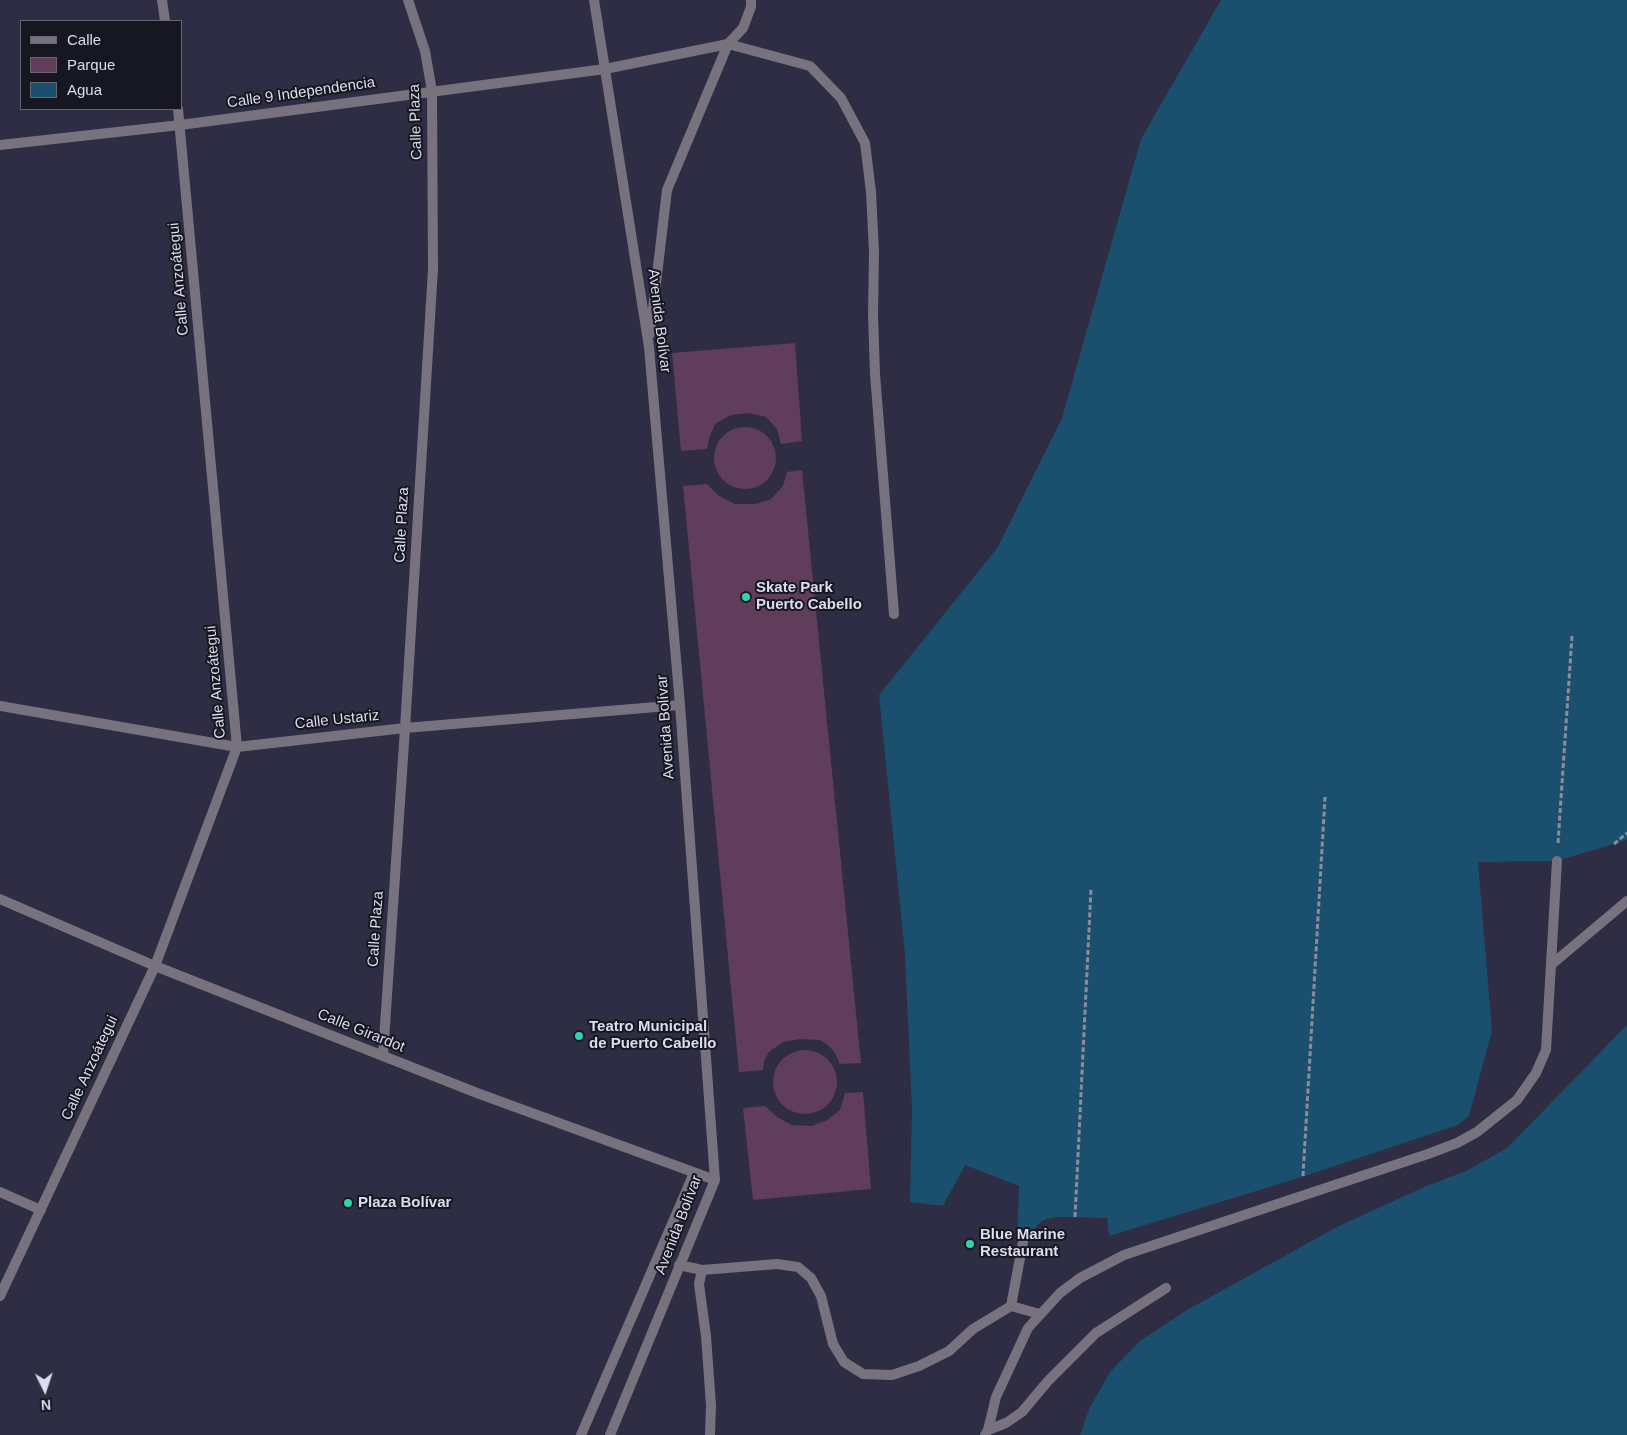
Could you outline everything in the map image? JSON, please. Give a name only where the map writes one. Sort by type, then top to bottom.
[{"type":"street","points":[[162,0],[165,20]]},
{"type":"street","name":"Calle Plaza","points":[[383,1055],[433,269],[432,91],[426,51],[408,0]]},
{"type":"street","name":"Avenida Bolívar","points":[[594,0],[649,347],[680,705],[715,1180],[610,1435]]},
{"type":"street","points":[[649,347],[668,190],[728,44],[743,28],[751,6],[751,0]]},
{"type":"street","points":[[728,44],[810,66],[841,98],[865,143],[871,192],[874,252],[875,374],[894,614]]},
{"type":"street","name":"Calle 9 Independencia","points":[[0,145],[180,124],[605,69],[728,44]]},
{"type":"street","name":"Calle Anzoátegui","points":[[0,1296],[155,966],[236,746],[178,110]]},
{"type":"street","name":"Calle Ustariz","points":[[0,706],[236,746],[405,728],[680,705]]},
{"type":"street","points":[[987,1433],[996,1397],[1028,1328],[1060,1293],[1080,1278],[1124,1255],[1457,1143],[1477,1132],[1517,1100],[1527,1089],[1543,1060],[1546,1050],[1557,861]]},
{"type":"street","name":"Calle Girardot","points":[[0,899],[155,966],[478,1093],[715,1180]]},
{"type":"street","points":[[1551,965],[1627,901]]},
{"type":"street","name":"Avenida Bolívar","points":[[581,1435],[694,1172]]},
{"type":"street","points":[[0,1192],[41,1210]]},
{"type":"street","points":[[1011,1306],[1023,1242]]},
{"type":"street","points":[[680,1265],[702,1270],[777,1264],[798,1267],[811,1278],[821,1296],[833,1344],[844,1362],[864,1374],[892,1375],[919,1366],[949,1351],[973,1329],[1011,1306],[1040,1314]]},
{"type":"street","points":[[702,1270],[699,1284],[708,1356],[711,1405],[710,1435]]},
{"type":"street","points":[[987,1433],[1022,1412],[1048,1382],[1096,1333],[1166,1288]]},
{"type":"path","points":[[1557,861],[1572,636]]},
{"type":"path","points":[[1302,1177],[1324,797]]},
{"type":"path","points":[[1614,844],[1627,833]]},
{"type":"path","points":[[1074,1217],[1091,889]]},
{"type":"green space","points":[[795,343],[802,441],[781,444],[777,429],[766,417],[749,413],[731,415],[715,424],[707,449],[681,451],[672,353]]},
{"type":"green space","points":[[745,427],[757,429],[767,436],[774,446],[776,458],[774,470],[767,480],[757,487],[745,489],[733,487],[723,480],[716,470],[714,458],[716,446],[723,436],[733,429]]},
{"type":"green space","points":[[802,470],[861,1063],[840,1064],[835,1053],[820,1040],[800,1039],[783,1042],[769,1052],[764,1061],[763,1070],[739,1072],[683,486],[707,484],[719,496],[735,504],[755,504],[771,499],[783,486],[787,472]]},
{"type":"green space","points":[[805,1050],[823,1056],[831,1064],[837,1082],[831,1100],[823,1108],[805,1114],[787,1108],[779,1100],[773,1082],[779,1064],[787,1056]]},
{"type":"green space","points":[[863,1092],[871,1189],[753,1200],[743,1108],[765,1106],[777,1117],[792,1125],[812,1126],[827,1120],[840,1110],[845,1093]]},
{"type":"water","points":[[1221,0],[1627,0],[1627,840],[1557,861],[1478,862],[1492,1031],[1469,1116],[1458,1125],[1302,1177],[1109,1236],[1107,1218],[1060,1217],[1042,1221],[1032,1231],[1029,1239],[1023,1242],[1017,1240],[1019,1186],[965,1165],[943,1206],[910,1202],[912,1108],[905,955],[879,695],[998,547],[1062,418],[1141,139]]},
{"type":"water","points":[[1627,1025],[1627,1435],[1080,1435],[1090,1407],[1110,1372],[1140,1341],[1187,1310],[1337,1227],[1424,1187],[1466,1171],[1507,1148]]},
{"type":"place","name":"Skate Park Puerto Cabello","points":[[746,597]]},
{"type":"place","name":"Teatro Municipal de Puerto Cabello","points":[[579,1036]]},
{"type":"place","name":"Plaza Bolívar","points":[[348,1203]]},
{"type":"place","name":"Blue Marine Restaurant","points":[[970,1244]]}]
